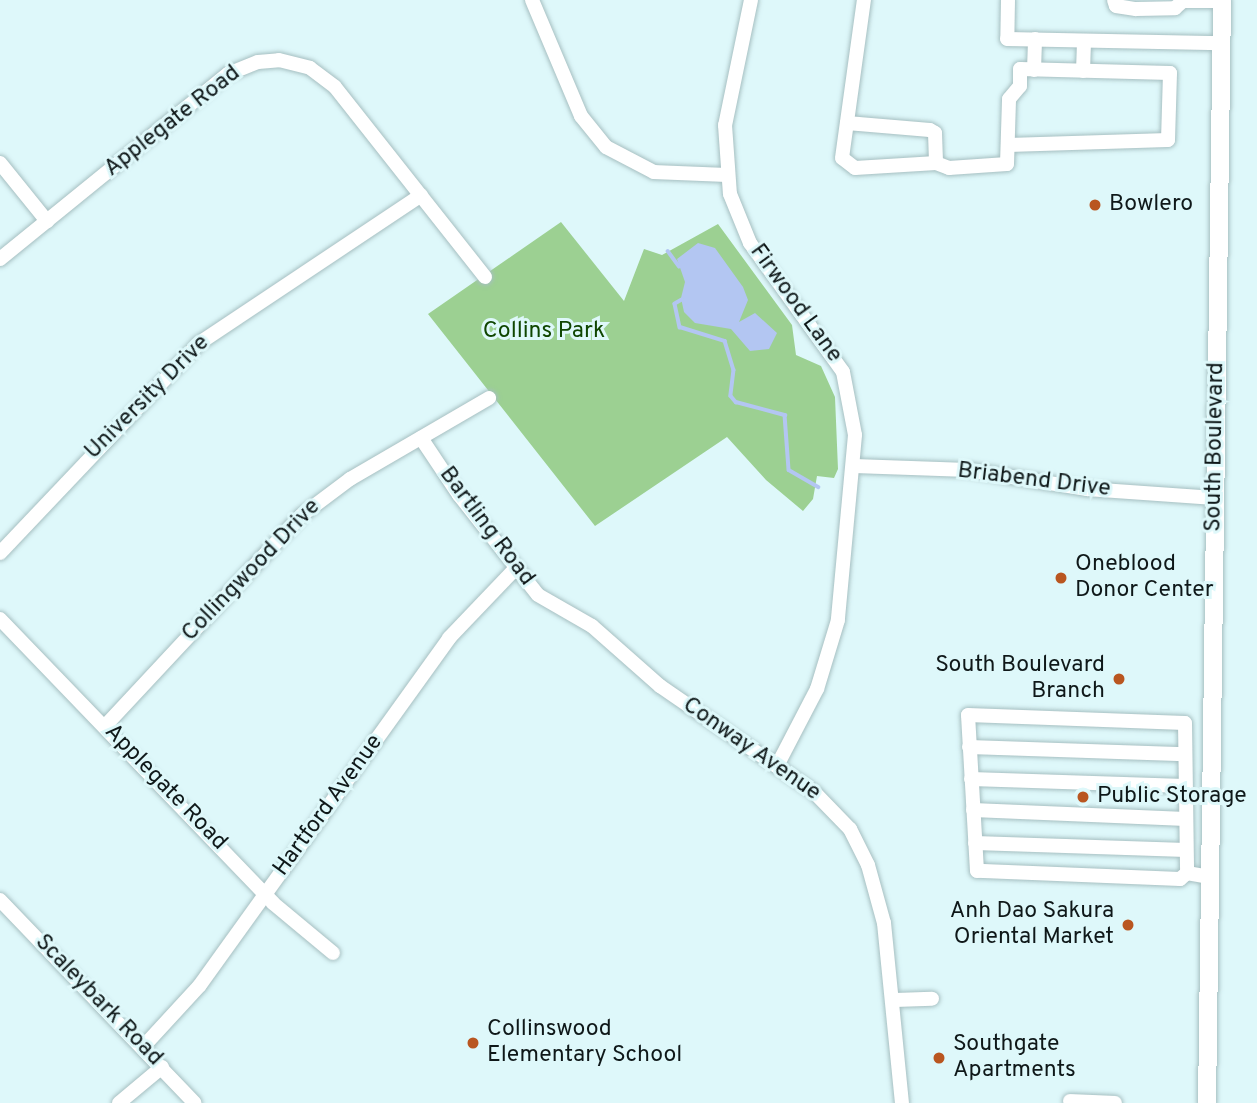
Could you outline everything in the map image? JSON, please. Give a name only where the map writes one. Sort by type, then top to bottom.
[{"type":"main road","name":"South Boulevard","points":[[1207,1103],[1222,1]]},
{"type":"street","points":[[532,0],[580,116],[606,147],[654,172],[726,175]]},
{"type":"street","name":"Firwood Lane","points":[[751,0],[725,125],[726,175],[750,243],[843,372],[855,414],[854,466],[841,603],[829,655],[803,722],[777,766]]},
{"type":"street","points":[[864,0],[842,158],[855,168],[936,163],[949,168],[1007,164],[1007,145],[1009,99],[1020,86],[1020,69],[1170,73],[1168,140],[1007,145]]},
{"type":"street","points":[[1009,0],[1007,39],[1222,43]]},
{"type":"street","points":[[1114,0],[1116,6],[1136,9],[1175,8],[1182,1],[1222,1]]},
{"type":"street","points":[[1034,70],[1035,39]]},
{"type":"street","points":[[1083,71],[1084,41]]},
{"type":"street","name":"Applegate Road","points":[[0,259],[228,74],[266,61],[295,62],[323,76],[485,277]]},
{"type":"street","points":[[847,123],[930,130],[935,133],[936,163]]},
{"type":"street","points":[[0,163],[47,221]]},
{"type":"street","name":"University Drive","points":[[0,554],[198,344],[421,195]]},
{"type":"street","name":"Collingwood Drive","points":[[106,726],[302,515],[350,479],[489,398]]},
{"type":"street","name":"Bartling Road","points":[[421,438],[516,568],[538,595],[559,608]]},
{"type":"street","name":"Briabend Drive","points":[[854,466],[968,470],[1087,489],[1215,498]]},
{"type":"street","name":"Hartford Avenue","points":[[143,1047],[200,985],[449,638],[516,568]]},
{"type":"street","name":"Conway Avenue","points":[[559,608],[592,626],[646,675],[777,766],[833,809],[860,845],[878,901],[895,1000],[902,1103]]},
{"type":"street","name":"Applegate Road","points":[[0,619],[106,726],[265,895],[334,953]]},
{"type":"street","points":[[968,715],[1185,723],[1185,754],[1186,873],[1180,879],[977,871],[968,715]]},
{"type":"street","points":[[969,747],[1185,754]]},
{"type":"street","points":[[971,779],[1185,786]]},
{"type":"street","points":[[973,810],[1186,819]]},
{"type":"street","points":[[975,843],[1186,850]]},
{"type":"street","points":[[1186,873],[1210,877]]},
{"type":"street","name":"Scaleybark Road","points":[[0,900],[195,1103]]},
{"type":"street","points":[[895,1000],[932,999]]},
{"type":"street","points":[[119,1103],[162,1067]]},
{"type":"street","points":[[1070,1101],[1115,1103]]},
{"type":"green space","name":"Collins Park","points":[[561,222],[624,301],[644,249],[662,255],[718,224],[792,325],[796,355],[821,366],[835,397],[838,469],[834,478],[817,476],[813,499],[803,511],[766,480],[727,437],[595,526],[428,314]]},
{"type":"water","points":[[698,243],[715,248],[743,287],[748,300],[739,322],[755,313],[777,333],[769,349],[750,351],[731,329],[695,323],[684,312],[681,298],[685,282],[677,259]]},
{"type":"waterway","points":[[668,251],[679,266]]},
{"type":"waterway","points":[[682,300],[675,304],[680,327],[725,341],[734,370],[731,396],[736,402],[785,415],[789,470],[818,487]]},
{"type":"place","name":"Bowlero","points":[[1095,205]]},
{"type":"place","name":"Oneblood Donor Center","points":[[1061,578]]},
{"type":"place","name":"South Boulevard Branch","points":[[1119,679]]},
{"type":"place","name":"Public Storage","points":[[1083,797]]},
{"type":"place","name":"Anh Dao Sakura Oriental Market","points":[[1128,925]]},
{"type":"place","name":"Collinswood Elementary School","points":[[473,1043]]},
{"type":"place","name":"Southgate Apartments","points":[[939,1058]]}]
